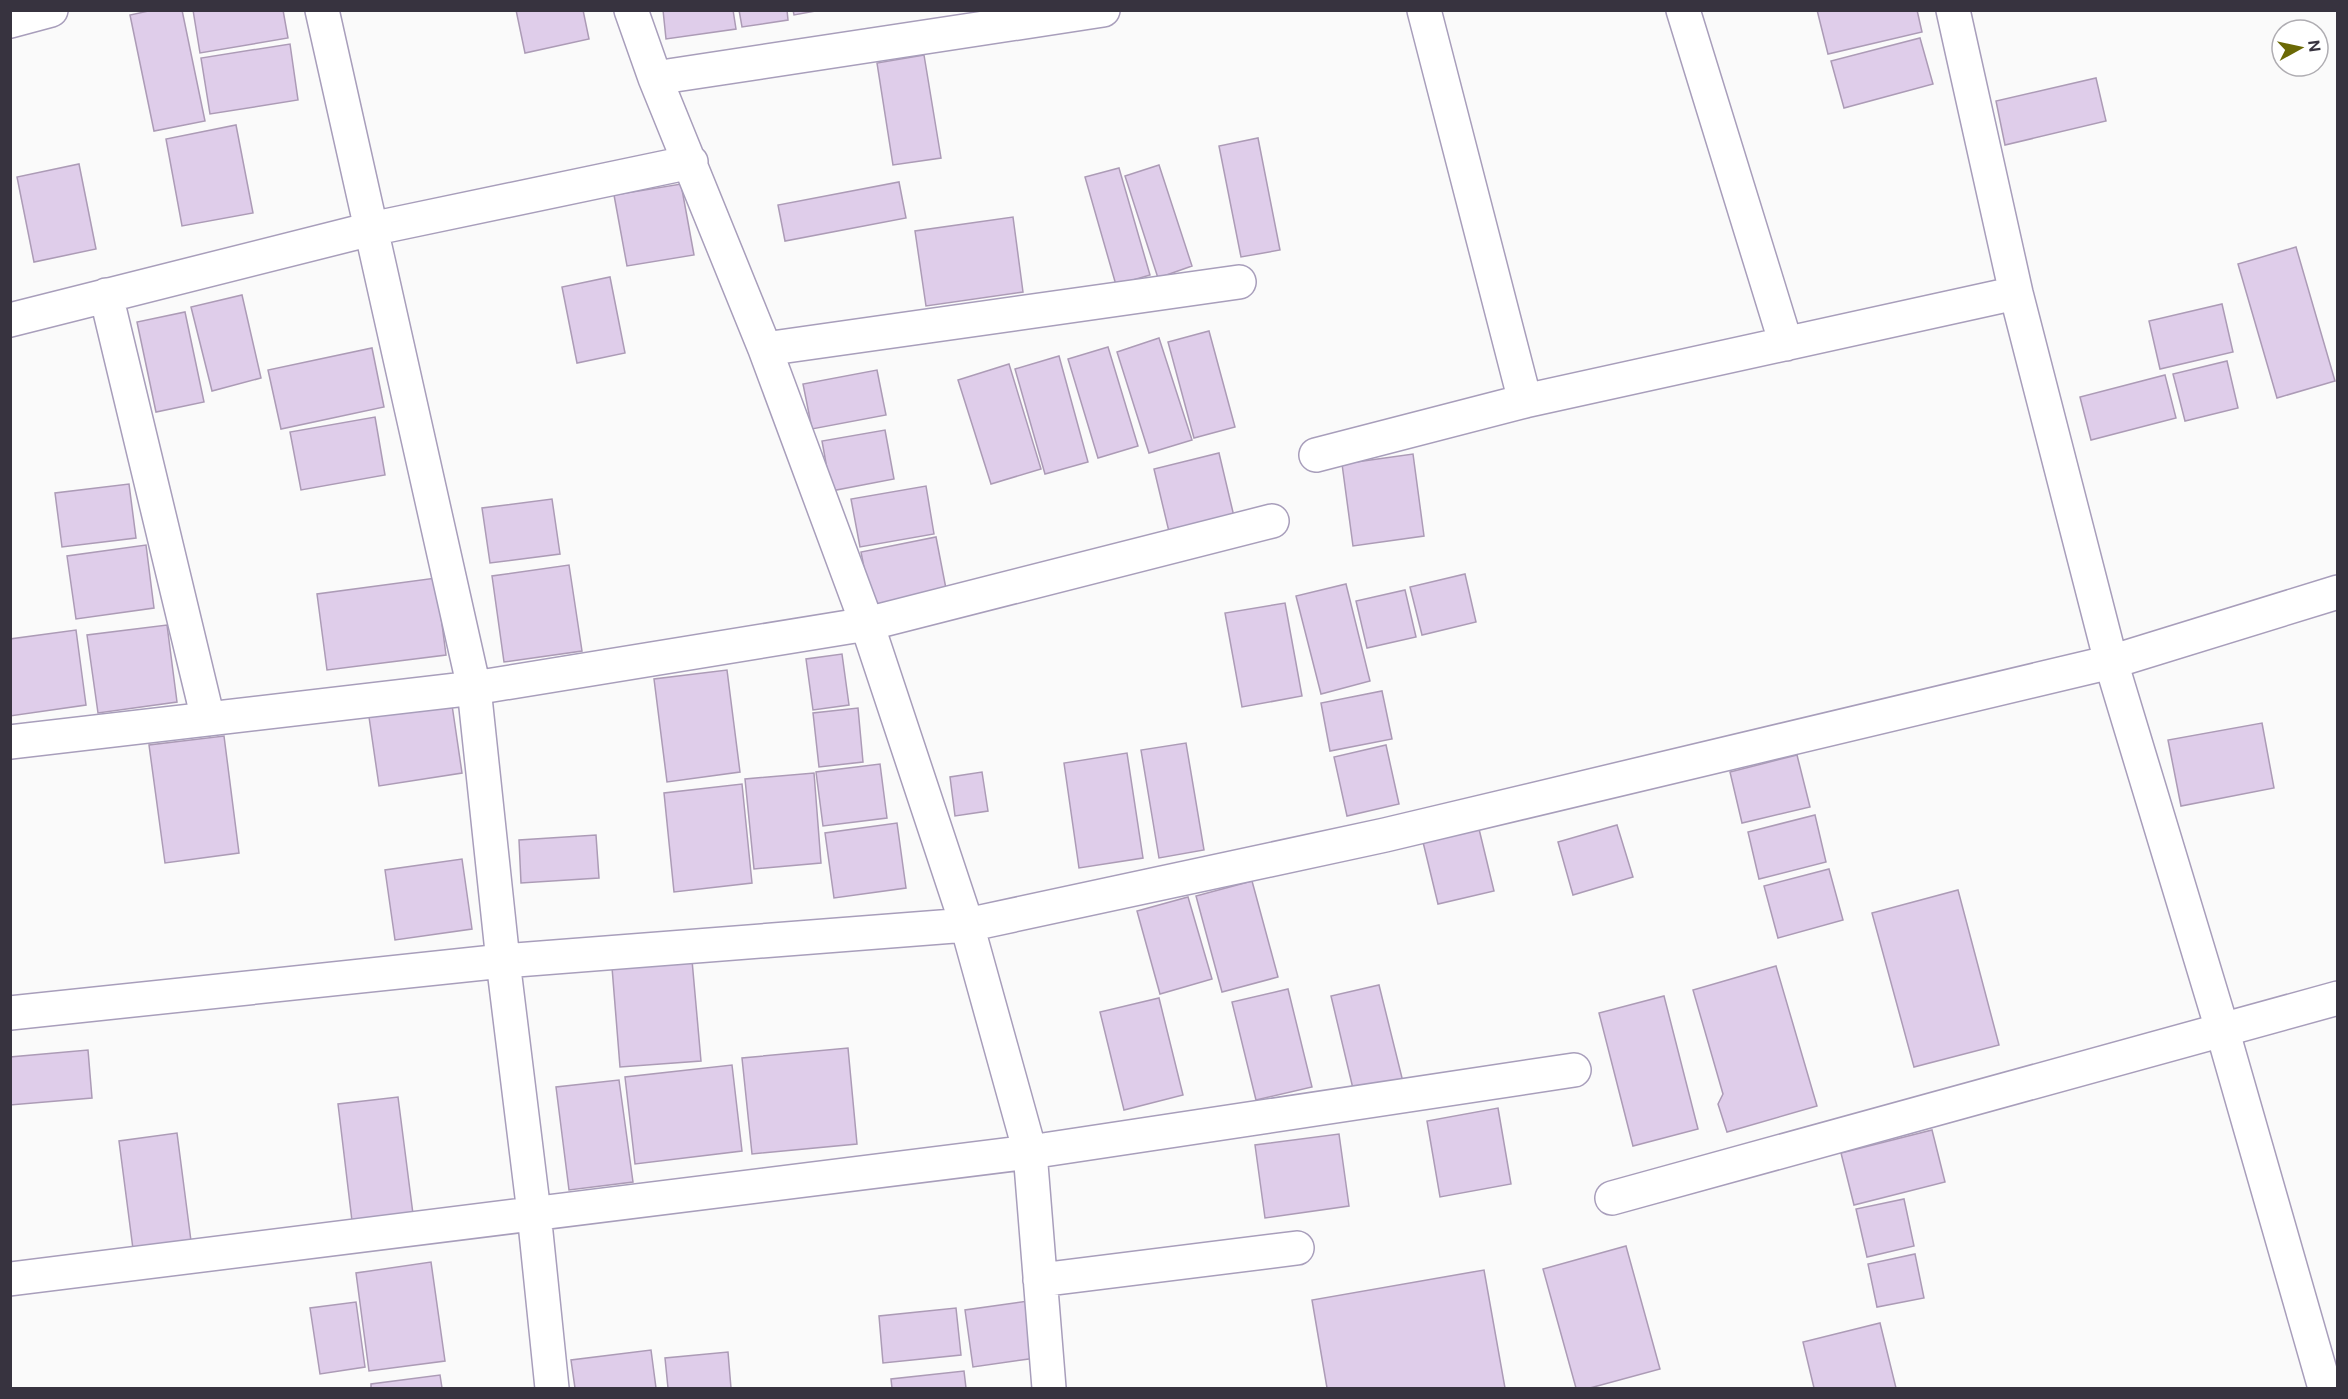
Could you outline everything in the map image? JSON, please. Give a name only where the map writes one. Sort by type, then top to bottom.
[{"type":"street","points":[[10,21],[51,10]]},
{"type":"street","points":[[322,10],[474,688],[552,1389]]},
{"type":"street","points":[[631,10],[655,78],[765,349],[867,624],[967,925],[1030,1152],[1049,1389]]},
{"type":"street","points":[[655,78],[1102,10]]},
{"type":"street","points":[[1424,10],[1525,401]]},
{"type":"street","points":[[1683,10],[1786,344]]},
{"type":"street","points":[[1953,10],[2016,293],[2111,662],[2222,1029],[2325,1389]]},
{"type":"street","points":[[10,320],[371,229],[691,162]]},
{"type":"street","points":[[765,349],[1239,282]]},
{"type":"street","points":[[1316,455],[1525,401],[2016,293]]},
{"type":"street","points":[[106,295],[208,719]]},
{"type":"street","points":[[10,742],[474,688],[867,624],[1272,521]]},
{"type":"street","points":[[10,1013],[503,961],[967,925],[1385,835],[2111,662],[2337,592]]},
{"type":"street","points":[[1612,1198],[2337,998]]},
{"type":"street","points":[[10,1279],[1030,1152],[1575,1070]]},
{"type":"street","points":[[1040,1280],[1297,1248]]},
{"type":"building","points":[[153,10],[182,10],[205,121],[154,131],[130,15]]},
{"type":"building","points":[[193,10],[283,10],[288,38],[200,53]]},
{"type":"building","points":[[516,10],[583,10],[589,39],[525,53]]},
{"type":"building","points":[[663,10],[733,10],[736,29],[666,39]]},
{"type":"building","points":[[739,10],[787,10],[788,20],[742,27]]},
{"type":"building","points":[[793,10],[821,10],[794,15]]},
{"type":"building","points":[[1817,10],[1917,10],[1922,32],[1828,54]]},
{"type":"building","points":[[1920,38],[1933,84],[1844,108],[1831,61]]},
{"type":"building","points":[[290,44],[298,100],[210,114],[201,58]]},
{"type":"building","points":[[924,55],[941,158],[893,165],[877,63]]},
{"type":"building","points":[[2096,78],[2106,121],[2005,145],[1996,101]]},
{"type":"building","points":[[236,125],[253,213],[182,226],[166,139]]},
{"type":"building","points":[[1258,138],[1280,250],[1241,257],[1219,146]]},
{"type":"building","points":[[79,164],[96,249],[34,262],[17,177]]},
{"type":"building","points":[[1159,165],[1192,266],[1158,278],[1125,176]]},
{"type":"building","points":[[1119,168],[1150,275],[1116,285],[1085,177]]},
{"type":"building","points":[[899,182],[906,218],[785,241],[778,205]]},
{"type":"building","points":[[681,184],[694,255],[627,266],[614,195]]},
{"type":"building","points":[[1013,217],[1023,292],[926,306],[915,231]]},
{"type":"building","points":[[2296,247],[2335,381],[2277,398],[2238,264]]},
{"type":"building","points":[[610,277],[625,353],[577,363],[562,287]]},
{"type":"building","points":[[242,295],[261,378],[212,391],[191,307]]},
{"type":"building","points":[[2222,304],[2233,352],[2160,369],[2149,321]]},
{"type":"building","points":[[185,312],[204,402],[156,412],[137,322]]},
{"type":"building","points":[[1209,331],[1235,427],[1194,438],[1168,342]]},
{"type":"building","points":[[1159,338],[1192,440],[1149,453],[1117,352]]},
{"type":"building","points":[[1108,347],[1138,446],[1098,458],[1068,359]]},
{"type":"building","points":[[372,348],[384,407],[281,429],[268,370]]},
{"type":"building","points":[[1059,356],[1088,462],[1045,474],[1015,369]]},
{"type":"building","points":[[2227,361],[2238,408],[2185,421],[2173,374]]},
{"type":"building","points":[[1009,364],[1041,469],[991,484],[958,380]]},
{"type":"building","points":[[877,370],[886,415],[812,429],[803,384]]},
{"type":"building","points":[[2165,375],[2176,418],[2091,440],[2080,397]]},
{"type":"building","points":[[375,417],[385,475],[301,490],[290,432]]},
{"type":"building","points":[[885,430],[894,479],[831,491],[822,441]]},
{"type":"building","points":[[1219,453],[1236,525],[1171,540],[1154,469]]},
{"type":"building","points":[[1413,454],[1424,536],[1353,546],[1342,464]]},
{"type":"building","points":[[129,484],[136,538],[62,547],[55,493]]},
{"type":"building","points":[[926,486],[934,534],[860,547],[851,499]]},
{"type":"building","points":[[552,499],[560,554],[490,563],[482,508]]},
{"type":"building","points":[[936,537],[948,599],[873,614],[861,552]]},
{"type":"building","points":[[146,545],[154,608],[76,619],[67,556]]},
{"type":"building","points":[[569,565],[582,651],[504,662],[492,576]]},
{"type":"building","points":[[1465,574],[1476,622],[1422,635],[1410,587]]},
{"type":"building","points":[[436,578],[446,655],[327,670],[317,594]]},
{"type":"building","points":[[1346,584],[1370,681],[1321,694],[1296,596]]},
{"type":"building","points":[[1405,590],[1416,637],[1367,648],[1356,601]]},
{"type":"building","points":[[1285,603],[1302,696],[1242,707],[1225,613]]},
{"type":"building","points":[[167,625],[177,702],[98,713],[87,635]]},
{"type":"building","points":[[76,630],[86,705],[10,716],[10,639]]},
{"type":"building","points":[[842,654],[849,705],[813,710],[806,659]]},
{"type":"building","points":[[727,670],[740,772],[667,782],[654,679]]},
{"type":"building","points":[[1382,691],[1392,739],[1330,751],[1321,703]]},
{"type":"building","points":[[452,705],[462,773],[379,786],[369,717]]},
{"type":"building","points":[[858,708],[863,762],[819,767],[813,713]]},
{"type":"building","points":[[2262,723],[2274,788],[2181,806],[2168,740]]},
{"type":"building","points":[[224,736],[239,853],[165,863],[149,745]]},
{"type":"building","points":[[1186,743],[1204,850],[1159,858],[1141,750]]},
{"type":"building","points":[[1386,745],[1399,804],[1347,816],[1334,757]]},
{"type":"building","points":[[1127,753],[1143,858],[1079,868],[1064,763]]},
{"type":"building","points":[[1797,755],[1810,807],[1742,823],[1730,772]]},
{"type":"building","points":[[880,764],[887,818],[823,826],[816,772]]},
{"type":"building","points":[[982,772],[988,811],[955,816],[950,777]]},
{"type":"building","points":[[814,773],[821,863],[754,869],[745,779]]},
{"type":"building","points":[[742,784],[752,883],[674,892],[664,793]]},
{"type":"building","points":[[1815,815],[1826,862],[1759,879],[1748,832]]},
{"type":"building","points":[[897,823],[906,888],[834,898],[825,833]]},
{"type":"building","points":[[1617,825],[1633,877],[1573,895],[1558,842]]},
{"type":"building","points":[[1479,829],[1494,891],[1438,904],[1423,842]]},
{"type":"building","points":[[596,835],[599,878],[521,883],[519,840]]},
{"type":"building","points":[[462,859],[472,929],[395,940],[385,870]]},
{"type":"building","points":[[1829,869],[1843,920],[1778,938],[1764,886]]},
{"type":"building","points":[[1252,881],[1278,977],[1222,992],[1196,896]]},
{"type":"building","points":[[1958,890],[1999,1045],[1914,1067],[1872,913]]},
{"type":"building","points":[[1188,897],[1212,979],[1160,994],[1137,911]]},
{"type":"building","points":[[691,949],[701,1061],[620,1067],[611,955]]},
{"type":"building","points":[[1776,966],[1817,1106],[1727,1132],[1718,1104],[1723,1094],[1693,990]]},
{"type":"building","points":[[1379,985],[1404,1086],[1355,1097],[1331,996]]},
{"type":"building","points":[[1288,989],[1312,1087],[1256,1100],[1232,1002]]},
{"type":"building","points":[[1664,996],[1698,1129],[1633,1146],[1599,1013]]},
{"type":"building","points":[[1159,998],[1183,1095],[1124,1110],[1100,1012]]},
{"type":"building","points":[[848,1048],[857,1144],[752,1154],[742,1058]]},
{"type":"building","points":[[88,1050],[92,1098],[10,1105],[10,1057]]},
{"type":"building","points":[[732,1065],[742,1151],[635,1164],[625,1077]]},
{"type":"building","points":[[619,1080],[633,1182],[569,1190],[556,1087]]},
{"type":"building","points":[[398,1097],[413,1214],[352,1221],[338,1104]]},
{"type":"building","points":[[1498,1108],[1511,1184],[1440,1197],[1427,1121]]},
{"type":"building","points":[[1932,1130],[1945,1182],[1854,1205],[1841,1153]]},
{"type":"building","points":[[177,1133],[191,1241],[133,1249],[119,1141]]},
{"type":"building","points":[[1339,1134],[1349,1206],[1265,1218],[1255,1145]]},
{"type":"building","points":[[1904,1199],[1914,1246],[1867,1257],[1856,1209]]},
{"type":"building","points":[[1626,1246],[1660,1369],[1590,1388],[1576,1388],[1543,1269]]},
{"type":"building","points":[[1915,1254],[1924,1298],[1877,1307],[1868,1264]]},
{"type":"building","points":[[431,1262],[445,1361],[369,1371],[356,1273]]},
{"type":"building","points":[[1484,1270],[1505,1388],[1327,1388],[1312,1300]]},
{"type":"building","points":[[1028,1301],[1036,1358],[973,1367],[965,1310]]},
{"type":"building","points":[[356,1302],[365,1367],[320,1374],[310,1308]]},
{"type":"building","points":[[956,1308],[961,1355],[883,1363],[879,1316]]},
{"type":"building","points":[[1880,1323],[1896,1388],[1814,1388],[1803,1342]]},
{"type":"building","points":[[651,1350],[656,1388],[575,1388],[571,1360]]},
{"type":"building","points":[[728,1352],[731,1388],[668,1388],[665,1358]]},
{"type":"building","points":[[964,1371],[966,1388],[892,1388],[891,1379]]},
{"type":"building","points":[[440,1375],[442,1388],[371,1388],[371,1384]]}]
